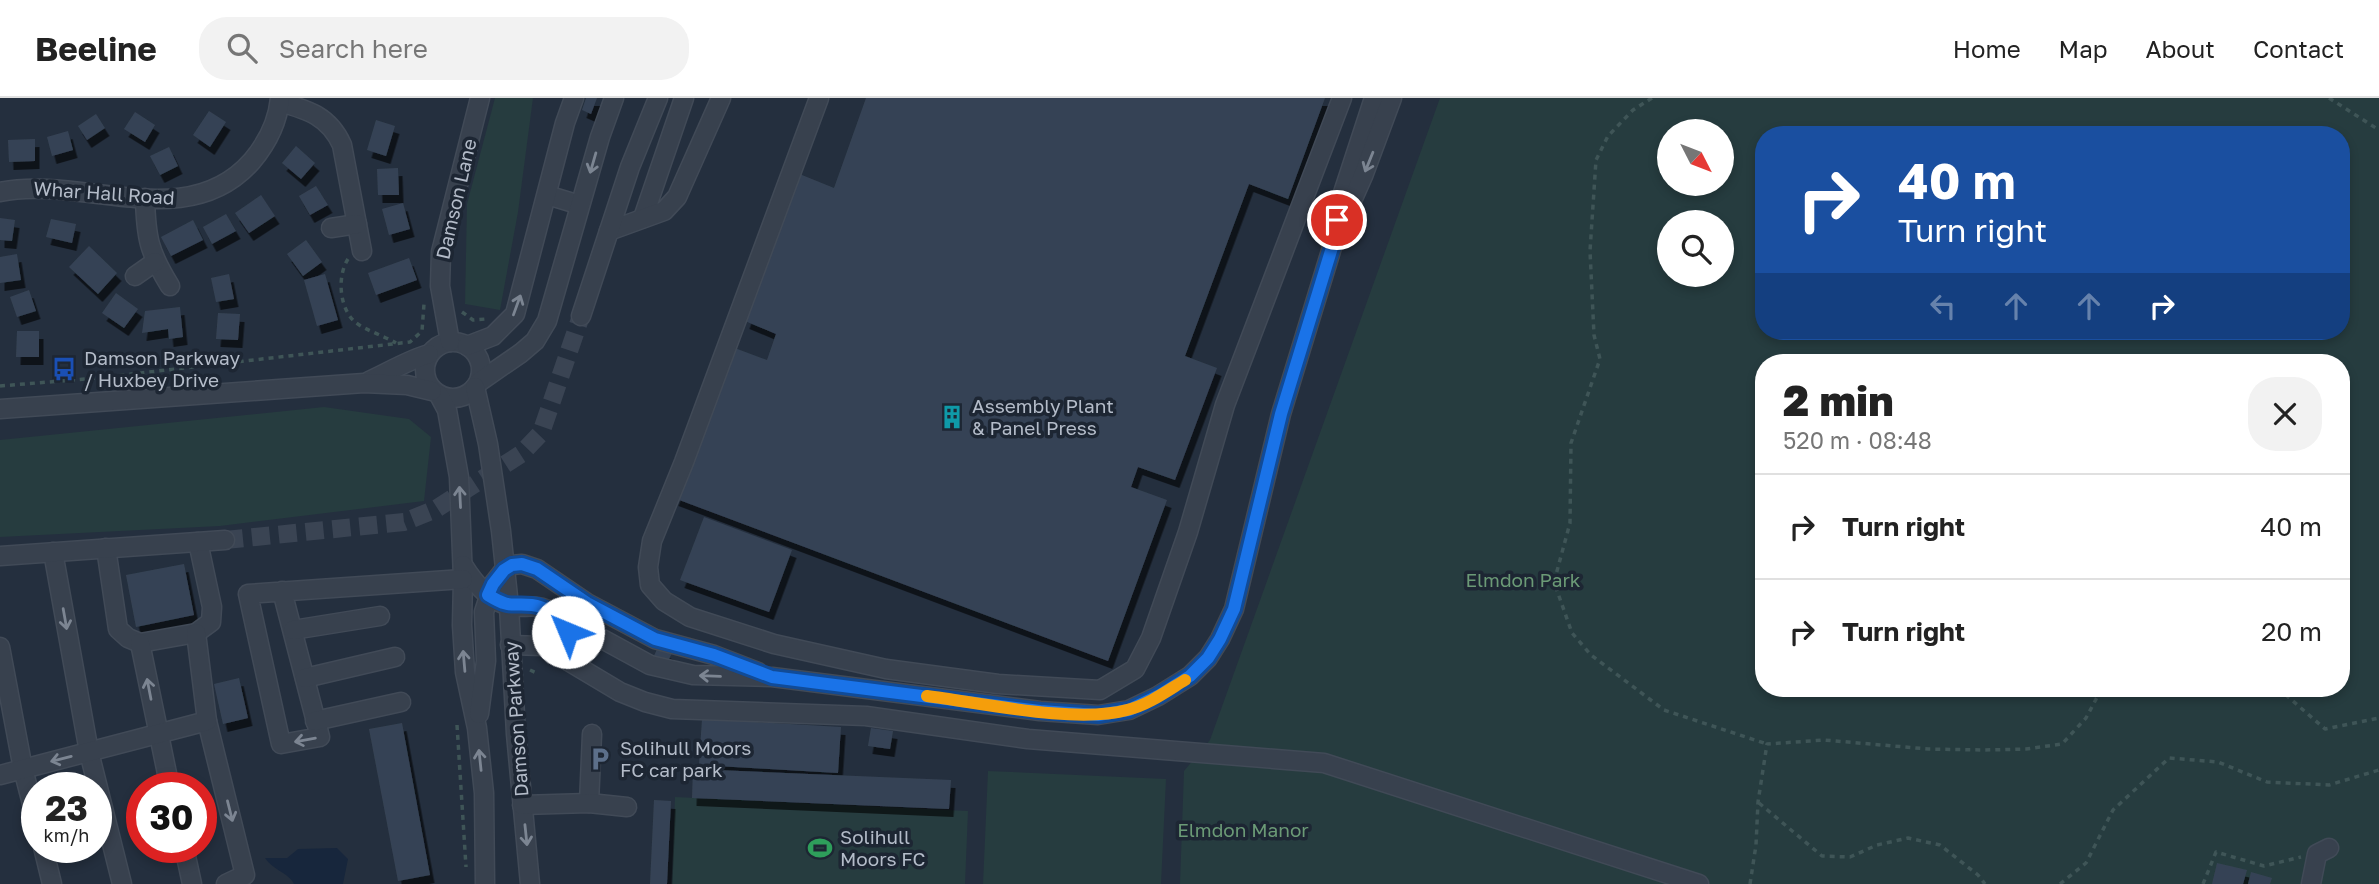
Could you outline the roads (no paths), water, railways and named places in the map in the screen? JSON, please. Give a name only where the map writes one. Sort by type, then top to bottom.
[{"type":"street","name":"Damson Lane","points":[[459,344],[440,286],[441,252],[480,98]]},
{"type":"street","points":[[364,383],[429,354],[435,348],[493,336],[515,314],[574,98]]},
{"type":"street","points":[[0,409],[364,383],[407,385],[448,398],[468,394],[493,370],[522,353],[535,341],[547,321],[614,98]]},
{"type":"street","points":[[581,316],[630,167],[658,98]]},
{"type":"street","points":[[643,218],[684,98]]},
{"type":"street","points":[[609,231],[664,211],[677,197],[721,98]]},
{"type":"street","points":[[819,98],[684,463],[652,541],[648,567],[650,585],[664,601],[690,617],[774,644],[886,669],[998,684],[1100,690],[1135,669],[1151,638],[1188,532],[1225,405],[1342,98]]},
{"type":"street","points":[[1334,241],[1341,199],[1374,98]]},
{"type":"street","points":[[282,591],[320,737],[281,744],[247,594],[463,572],[488,595],[509,606],[534,605],[650,665],[693,675],[772,677],[1040,711],[1098,715],[1129,710],[1190,676],[1208,658],[1234,609],[1281,414],[1334,241],[1372,155],[1392,98]]},
{"type":"street","points":[[280,100],[310,110],[324,118],[338,135],[362,251]]},
{"type":"street","name":"Whar Hall Road","points":[[0,192],[40,187],[165,200],[186,198],[226,183],[246,167],[262,148],[275,123],[280,100]]},
{"type":"street","points":[[547,195],[580,205]]},
{"type":"street","points":[[145,198],[146,233],[155,262],[170,286]]},
{"type":"street","points":[[331,228],[357,223]]},
{"type":"street","points":[[135,276],[155,262]]},
{"type":"street","points":[[459,344],[475,352],[480,361],[481,372],[477,385]]},
{"type":"street","points":[[429,354],[424,373],[427,383],[435,393]]},
{"type":"street","name":"Damson Parkway","points":[[477,385],[501,531],[509,606],[530,884]]},
{"type":"street","name":"Damson Parkway","points":[[435,393],[447,411],[459,477],[465,672],[477,728],[484,793],[485,884]]},
{"type":"street","points":[[501,531],[506,544],[522,564]]},
{"type":"street","points":[[0,556],[225,540]]},
{"type":"street","points":[[106,548],[118,629],[128,638],[140,643],[196,633],[211,622],[212,607],[198,542]]},
{"type":"street","points":[[53,552],[89,752],[122,884]]},
{"type":"street","points":[[477,728],[486,661],[484,612],[493,584],[504,570],[512,565],[522,564],[537,569],[587,603],[655,639],[714,655],[772,677]]},
{"type":"street","points":[[293,631],[380,616]]},
{"type":"street","points":[[564,619],[571,661]]},
{"type":"street","points":[[196,633],[207,721],[245,875],[226,884]]},
{"type":"street","points":[[140,643],[166,772]]},
{"type":"street","points":[[510,645],[543,646],[621,692],[672,709],[866,716],[1028,739],[1324,763],[1699,884]]},
{"type":"street","points":[[0,647],[24,772]]},
{"type":"street","points":[[304,678],[395,656]]},
{"type":"street","points":[[315,720],[401,702]]},
{"type":"street","points":[[0,775],[207,721]]},
{"type":"street","points":[[589,803],[592,734]]},
{"type":"street","points":[[522,805],[589,803],[627,807]]},
{"type":"street","points":[[2311,884],[2323,851]]},
{"type":"street","points":[[47,863],[52,884]]},
{"type":"street","points":[[187,863],[192,884]]},
{"type":"water","points":[[337,848],[348,859],[343,884],[294,884],[265,858],[287,858],[298,849]]},
{"type":"tunnel","points":[[225,540],[404,522],[436,509],[521,454],[541,433],[581,316]]},
{"type":"place","name":"Damson Parkway / Huxbey Drive","points":[[64,369]]},
{"type":"place","name":"Assembly Plant & Panel Press","points":[[952,417]]},
{"type":"place","name":"Solihull Moors FC car park","points":[[600,759]]},
{"type":"place","name":"Solihull Moors FC","points":[[820,848]]},
{"type":"park label","name":"Elmdon Park","points":[[1523,580]]},
{"type":"park label","name":"Elmdon Manor","points":[[1243,830]]}]
